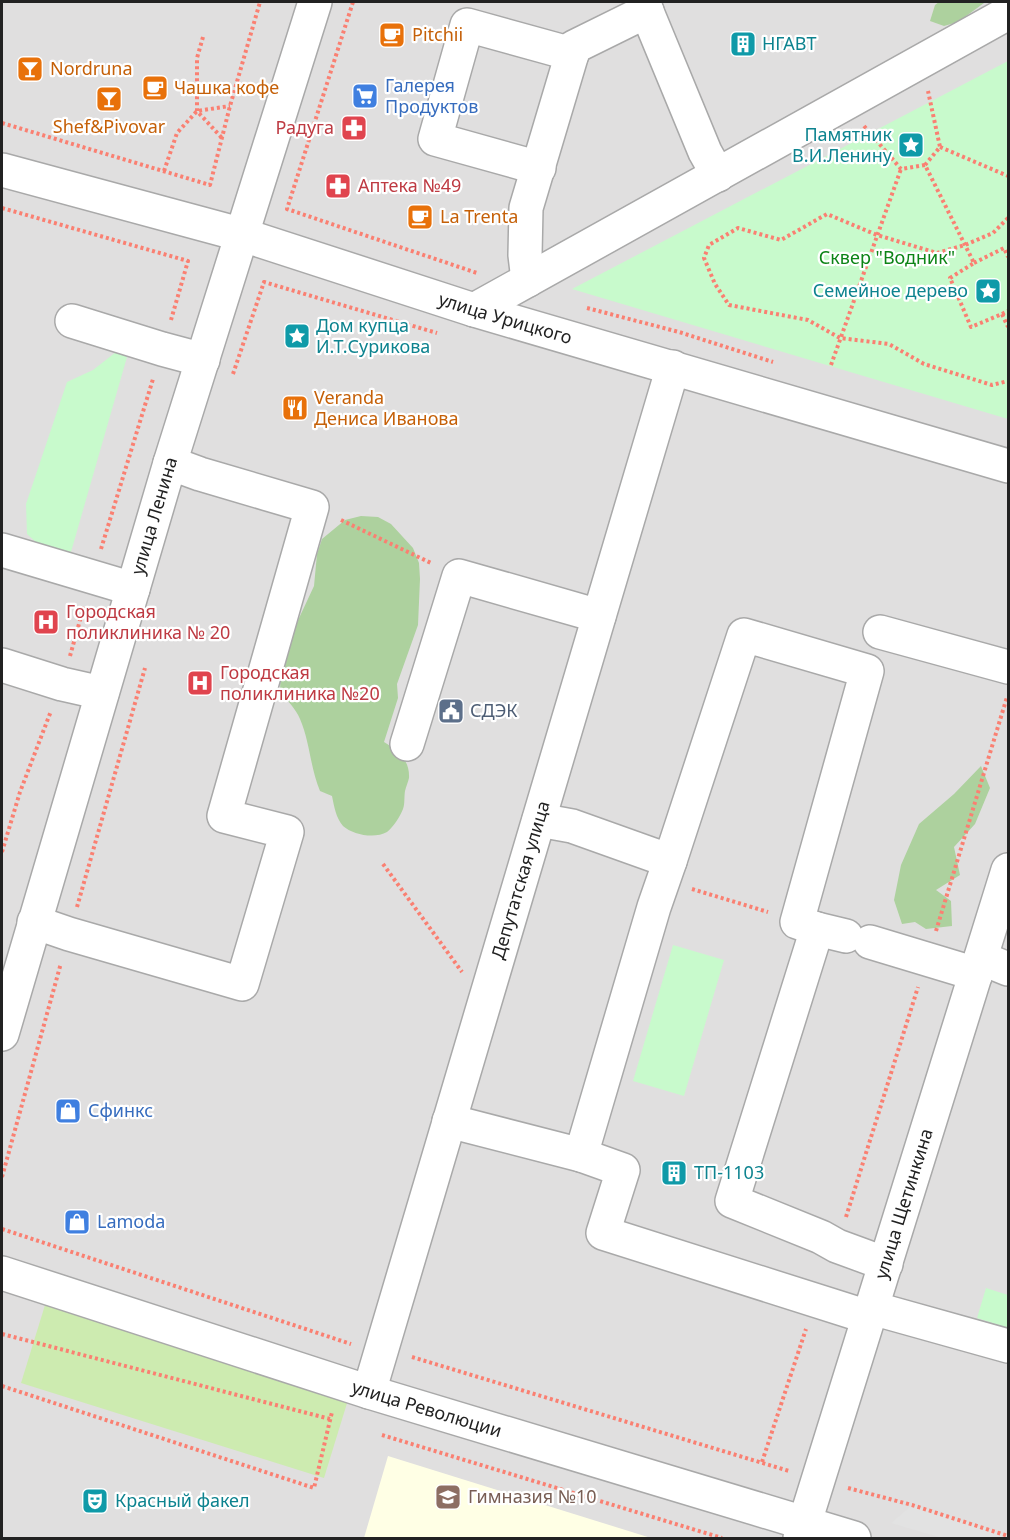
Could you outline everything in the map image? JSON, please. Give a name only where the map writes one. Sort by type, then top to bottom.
[{"type":"street","name":"улица Ленина","points":[[2,1034],[170,463],[315,2]]},
{"type":"street","points":[[528,280],[525,255],[526,208],[574,47],[645,6],[705,152],[718,175]]},
{"type":"street","points":[[474,310],[1008,13]]},
{"type":"street","points":[[538,168],[435,139],[467,25],[572,54]]},
{"type":"street","name":"улица Урицкого","points":[[2,170],[243,235],[474,310],[1008,466]]},
{"type":"street","points":[[72,321],[162,350],[203,360]]},
{"type":"street","name":"Депутатская улица","points":[[369,1392],[673,367]]},
{"type":"street","points":[[34,922],[242,984],[287,832],[224,816],[312,507],[170,463]]},
{"type":"street","points":[[2,550],[133,589]]},
{"type":"street","points":[[407,744],[459,576],[599,616]]},
{"type":"street","points":[[880,632],[1008,667]]},
{"type":"street","points":[[581,1155],[654,907],[744,634],[867,671],[833,932],[732,1201],[821,1237],[837,1246],[886,1264]]},
{"type":"street","points":[[2,665],[62,684],[102,693]]},
{"type":"street","points":[[539,820],[572,826],[667,871]]},
{"type":"street","name":"улица Щетинкина","points":[[802,1531],[886,1264],[988,967],[1008,870]]},
{"type":"street","points":[[833,932],[927,958],[988,967]]},
{"type":"street","points":[[449,1121],[581,1155],[623,1170],[603,1233],[816,1300],[1008,1346]]},
{"type":"street","name":"улица Революции","points":[[2,1273],[802,1531],[854,1539]]},
{"type":"path","points":[[2,123],[210,185],[260,2]]},
{"type":"path","points":[[203,37],[197,58],[197,111],[222,138]]},
{"type":"path","points":[[927,90],[940,147]]},
{"type":"path","points":[[164,171],[177,133],[197,111],[230,106]]},
{"type":"path","points":[[864,126],[901,169]]},
{"type":"path","points":[[901,169],[926,165],[940,147]]},
{"type":"path","points":[[940,147],[1008,176]]},
{"type":"path","points":[[926,165],[974,263]]},
{"type":"path","points":[[831,365],[901,169]]},
{"type":"path","points":[[2,208],[188,261],[62,684],[20,792],[2,852]]},
{"type":"path","points":[[1008,218],[993,233],[965,245],[937,253],[877,236],[827,214],[780,240],[738,228],[709,245],[704,258],[715,284],[729,305],[808,320],[840,338],[889,344],[924,364],[992,386],[1008,381]]},
{"type":"path","points":[[1008,257],[1004,248],[950,278],[971,327],[1008,311]]},
{"type":"path","points":[[230,384],[264,282],[432,332]]},
{"type":"path","points":[[1002,314],[1008,327]]},
{"type":"path","points":[[312,507],[459,576]]},
{"type":"path","points":[[2,1177],[148,658]]},
{"type":"path","points":[[837,1246],[1008,693]]},
{"type":"path","points":[[383,864],[466,977]]},
{"type":"path","points":[[667,871],[833,932]]},
{"type":"path","points":[[2,1229],[360,1347]]},
{"type":"path","points":[[412,1358],[762,1462],[816,1300]]},
{"type":"path","points":[[2,1334],[330,1419],[314,1488],[2,1386]]},
{"type":"path","points":[[382,1435],[722,1539]]},
{"type":"path","points":[[847,1488],[912,1505],[1008,1536]]},
{"type":"shaded area","points":[[2,2],[1008,2],[1008,1538],[2,1538]]},
{"type":"shaded area","name":"Гимназия №10","points":[[388,1456],[651,1538],[364,1538]]},
{"type":"shaded area","points":[[912,1505],[1008,1536],[1008,1538],[942,1538],[891,1523]]},
{"type":"green space","points":[[939,2],[993,2],[984,3],[958,22],[944,26],[930,21],[935,5]]},
{"type":"green space","name":"Сквер \"Водник\"","points":[[1008,61],[1008,419],[572,289]]},
{"type":"green space","points":[[116,352],[127,357],[71,552],[67,553],[38,544],[27,534],[26,504],[67,382],[93,370]]},
{"type":"green space","points":[[361,516],[378,517],[391,524],[413,548],[419,563],[420,579],[418,625],[397,684],[398,698],[384,742],[405,761],[409,772],[404,807],[396,822],[387,832],[370,836],[352,832],[343,826],[337,816],[332,796],[320,791],[300,719],[280,692],[281,661],[314,586],[317,554],[322,539],[345,520]]},
{"type":"green space","points":[[981,766],[990,788],[975,824],[954,847],[960,875],[936,890],[951,901],[952,926],[926,929],[915,922],[902,924],[894,900],[901,865],[919,824],[954,794]]},
{"type":"green space","points":[[673,945],[724,960],[684,1096],[633,1081]]},
{"type":"green space","points":[[986,1288],[1008,1295],[1008,1328],[977,1318]]},
{"type":"green space","points":[[45,1305],[348,1400],[324,1478],[21,1383]]},
{"type":"place","name":"Pitchii","points":[[392,35]]},
{"type":"place","name":"НГАВТ","points":[[743,44]]},
{"type":"place","name":"Nordruna","points":[[30,69]]},
{"type":"place","name":"Чашка кофе","points":[[155,88]]},
{"type":"place","name":"Галерея Продуктов","points":[[365,96]]},
{"type":"place","name":"Shef&Pivovar","points":[[109,99]]},
{"type":"place","name":"Радуга","points":[[354,128]]},
{"type":"place","name":"Памятник В.И.Ленину","points":[[911,145]]},
{"type":"place","name":"Аптека №49","points":[[338,186]]},
{"type":"place","name":"La Trenta","points":[[420,217]]},
{"type":"place","name":"Семейное дерево","points":[[988,291]]},
{"type":"place","name":"Дом купца И.Т.Сурикова","points":[[297,336]]},
{"type":"place","name":"Veranda Дениса Иванова","points":[[295,408]]},
{"type":"place","name":"Городская поликлиника № 20","points":[[46,622]]},
{"type":"place","name":"Городская поликлиника №20","points":[[200,683]]},
{"type":"place","name":"СДЭК","points":[[451,711]]},
{"type":"place","name":"Сфинкс","points":[[68,1111]]},
{"type":"place","name":"ТП-1103","points":[[674,1173]]},
{"type":"place","name":"Lamoda","points":[[77,1222]]},
{"type":"place","name":"Гимназия №10","points":[[448,1497]]},
{"type":"place","name":"Красный факел","points":[[95,1501]]}]
